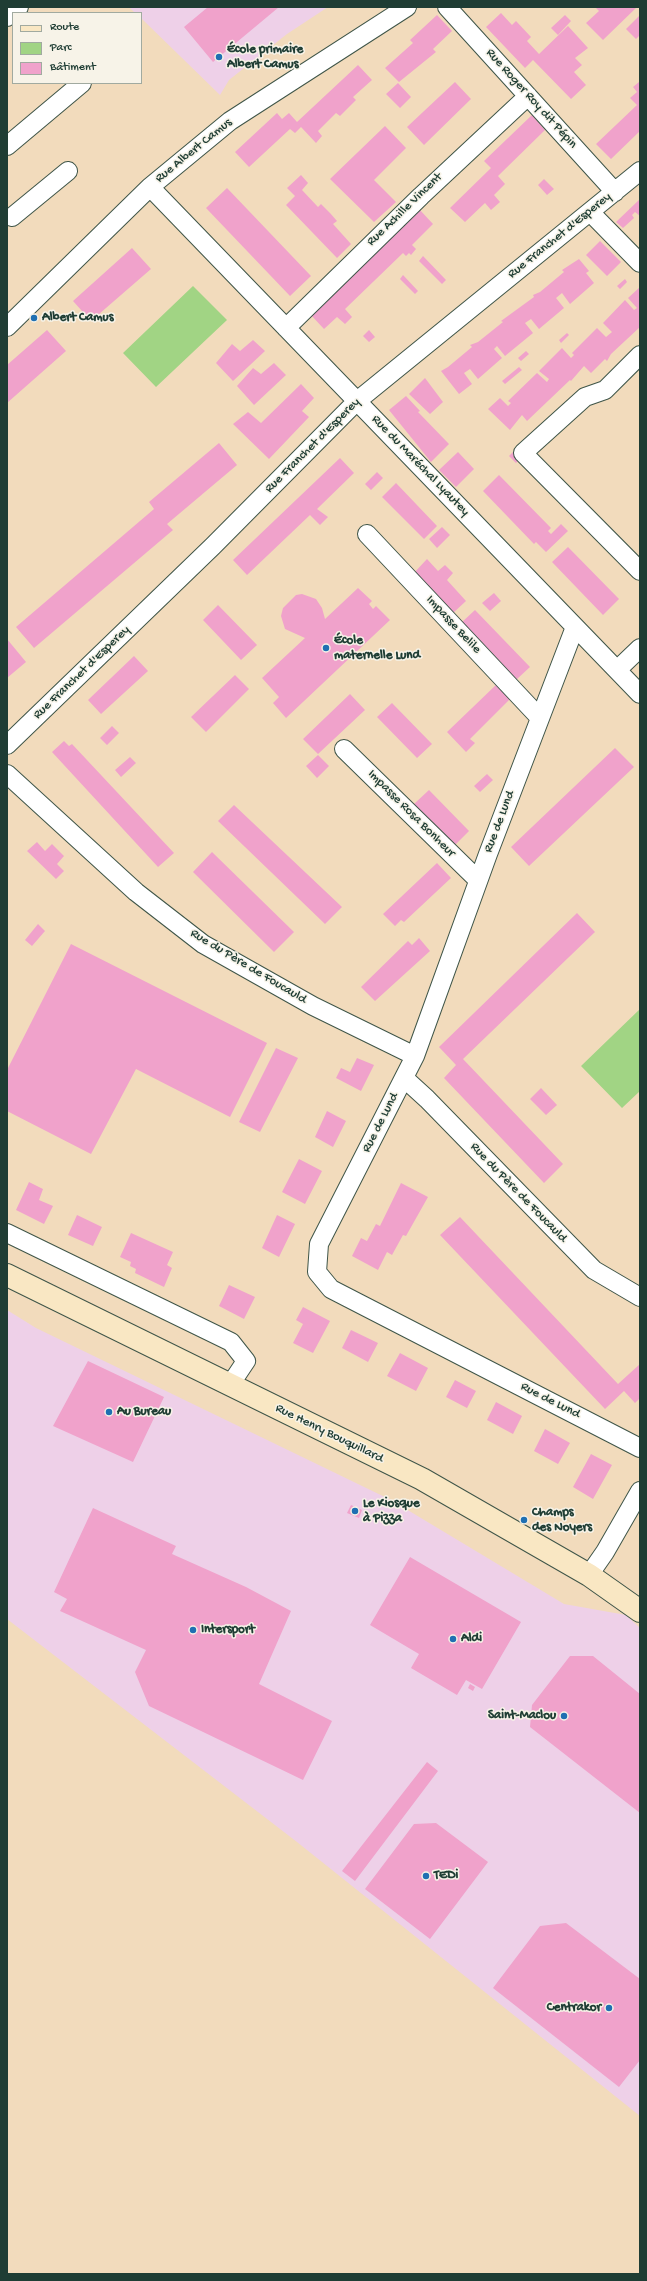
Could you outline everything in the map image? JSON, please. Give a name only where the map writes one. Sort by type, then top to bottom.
[{"type":"main road","name":"Rue Henry Bouquillard","points":[[7,1275],[82,1314],[422,1479],[589,1575],[640,1612]]},
{"type":"street","name":"Rue Albert Camus","points":[[7,327],[150,187],[230,121],[407,7]]},
{"type":"street","name":"Rue Roger Roy dit Pépin","points":[[447,7],[615,192]]},
{"type":"street","points":[[7,146],[81,84]]},
{"type":"street","name":"Rue Achille Vincent","points":[[286,328],[420,196],[528,96]]},
{"type":"street","name":"Rue Franchet d'Esperey","points":[[7,745],[202,556],[357,401],[640,171]]},
{"type":"street","points":[[9,213],[68,172]]},
{"type":"street","name":"Rue du Maréchal Lyautey","points":[[150,187],[640,694]]},
{"type":"street","points":[[590,212],[640,263]]},
{"type":"street","points":[[640,355],[605,390],[585,397],[522,453],[640,571]]},
{"type":"street","name":"Impasse Belile","points":[[367,534],[540,717]]},
{"type":"street","name":"Rue de Lund","points":[[575,627],[478,880],[415,1056],[319,1244],[317,1272],[331,1289],[640,1448]]},
{"type":"street","points":[[617,670],[640,648]]},
{"type":"street","name":"Impasse Rosa Bonheur","points":[[344,749],[478,880]]},
{"type":"street","name":"Rue du Père de Foucauld","points":[[7,774],[136,892],[203,944],[313,1006],[415,1056]]},
{"type":"street","name":"Rue du Père de Foucauld","points":[[404,1078],[427,1099],[594,1270],[640,1297]]},
{"type":"street","points":[[7,1233],[231,1342],[246,1361],[230,1385]]},
{"type":"street","points":[[589,1575],[609,1546],[640,1491]]},
{"type":"shaded area","name":"École primaire Albert Camus","points":[[129,7],[328,7],[287,34],[229,80],[220,95],[142,19],[142,12],[134,12]]},
{"type":"shaded area","points":[[7,1310],[36,1328],[391,1500],[564,1604],[626,1615],[640,1595],[640,1622],[627,1616],[640,1628],[640,2116],[297,1842],[7,1619]]},
{"type":"green space","points":[[193,286],[227,320],[156,387],[123,353]]},
{"type":"green space","points":[[640,1009],[640,1091],[622,1108],[581,1066]]},
{"type":"building","points":[[208,7],[279,7],[213,62],[184,27]]},
{"type":"building","points":[[595,7],[637,7],[603,40],[586,23],[599,11]]},
{"type":"building","points":[[501,13],[512,25],[516,21],[531,37],[527,41],[539,54],[568,26],[588,48],[575,58],[582,65],[574,72],[586,85],[571,99],[533,60],[525,68],[486,27]]},
{"type":"building","points":[[437,15],[452,31],[433,49],[436,52],[399,82],[385,68],[413,43],[410,40]]},
{"type":"building","points":[[565,15],[571,21],[558,35],[551,28]]},
{"type":"building","points":[[640,15],[640,35],[636,39],[626,29]]},
{"type":"building","points":[[358,65],[372,80],[353,97],[356,100],[340,116],[336,113],[318,131],[322,136],[316,143],[301,127],[295,133],[290,129],[249,167],[235,152],[277,113],[282,119],[289,113],[297,122]]},
{"type":"building","points":[[455,82],[471,99],[424,145],[407,127]]},
{"type":"building","points":[[639,82],[640,131],[611,159],[596,144],[637,105],[630,98],[637,92],[633,87]]},
{"type":"building","points":[[398,83],[411,97],[400,108],[386,94]]},
{"type":"building","points":[[532,115],[545,130],[498,176],[505,184],[494,195],[500,202],[491,210],[485,203],[465,222],[450,208],[491,168],[484,161]]},
{"type":"building","points":[[385,126],[406,148],[374,180],[396,202],[374,222],[330,179]]},
{"type":"building","points":[[301,175],[308,183],[302,190],[318,207],[321,204],[330,213],[337,221],[333,224],[351,244],[337,258],[286,205],[295,196],[287,188]]},
{"type":"building","points":[[544,179],[554,189],[547,195],[538,185]]},
{"type":"building","points":[[227,188],[311,276],[290,296],[206,208]]},
{"type":"building","points":[[640,199],[640,216],[635,212],[632,215],[634,218],[623,228],[616,222]]},
{"type":"building","points":[[419,209],[433,224],[412,245],[416,249],[411,255],[409,253],[406,256],[403,253],[345,309],[352,317],[345,324],[337,317],[324,329],[310,314]]},
{"type":"building","points":[[600,241],[621,262],[607,276],[586,255]]},
{"type":"building","points":[[132,248],[151,269],[91,321],[73,301]]},
{"type":"building","points":[[423,256],[446,280],[442,284],[419,261]]},
{"type":"building","points":[[579,259],[589,271],[586,273],[594,283],[570,304],[562,293],[556,298],[564,308],[539,329],[531,319],[525,323],[533,333],[505,356],[497,346],[494,349],[502,358],[478,379],[470,369],[464,373],[472,384],[459,394],[441,371],[472,347],[470,345],[478,342],[503,322],[501,321],[534,297],[533,295],[540,292],[564,272],[562,270]]},
{"type":"building","points":[[403,275],[418,291],[415,294],[400,279]]},
{"type":"building","points":[[625,279],[627,282],[620,289],[617,286]]},
{"type":"building","points":[[640,287],[640,327],[611,354],[607,361],[605,359],[591,373],[584,366],[571,381],[570,380],[527,421],[522,415],[510,430],[488,409],[500,398],[508,406],[511,403],[508,401],[537,373],[547,382],[549,379],[539,371],[562,348],[571,358],[574,355],[572,353],[597,328],[606,337],[612,332],[603,323],[625,300],[634,310],[637,308],[628,298]]},
{"type":"building","points":[[47,330],[66,351],[7,403],[7,365]]},
{"type":"building","points":[[369,330],[375,337],[369,342],[363,336]]},
{"type":"building","points":[[567,333],[569,335],[561,343],[559,340]]},
{"type":"building","points":[[253,340],[265,351],[233,381],[216,363],[232,344],[240,351]]},
{"type":"building","points":[[526,351],[529,354],[521,361],[518,358]]},
{"type":"building","points":[[274,363],[286,375],[254,405],[237,386],[253,368],[261,374]]},
{"type":"building","points":[[519,367],[522,370],[505,384],[502,381]]},
{"type":"building","points":[[425,378],[443,402],[430,414],[409,394]]},
{"type":"building","points":[[301,384],[314,398],[302,411],[309,417],[269,459],[233,424],[248,412],[261,423]]},
{"type":"building","points":[[406,396],[420,411],[418,412],[449,444],[431,462],[389,410]]},
{"type":"building","points":[[219,443],[237,465],[167,524],[173,530],[34,648],[16,627],[154,509],[149,502]]},
{"type":"building","points":[[458,452],[474,469],[456,487],[439,470]]},
{"type":"building","points":[[513,452],[520,459],[516,463],[509,456]]},
{"type":"building","points":[[340,458],[354,473],[317,509],[328,517],[320,525],[310,515],[247,575],[233,560]]},
{"type":"building","points":[[377,472],[383,478],[371,490],[365,484]]},
{"type":"building","points":[[499,475],[551,528],[548,531],[551,534],[561,524],[568,531],[546,552],[536,542],[534,544],[483,491]]},
{"type":"building","points":[[396,483],[437,526],[424,539],[382,497]]},
{"type":"building","points":[[442,527],[450,535],[437,548],[429,539]]},
{"type":"building","points":[[568,547],[619,599],[603,615],[552,562]]},
{"type":"building","points":[[427,559],[438,571],[445,565],[453,573],[447,580],[466,601],[452,614],[413,574]]},
{"type":"building","points":[[358,588],[372,601],[369,604],[373,609],[376,606],[390,620],[286,718],[273,703],[279,697],[262,678],[305,638],[285,629],[281,616],[283,608],[296,595],[302,594],[316,599],[322,608],[325,619]]},
{"type":"building","points":[[494,593],[501,601],[490,611],[482,603]]},
{"type":"building","points":[[218,605],[257,645],[241,660],[203,620]]},
{"type":"building","points":[[475,610],[530,667],[516,680],[461,623]]},
{"type":"building","points":[[7,639],[26,662],[7,678]]},
{"type":"building","points":[[134,656],[148,671],[101,714],[88,700]]},
{"type":"building","points":[[235,675],[249,689],[206,732],[191,717]]},
{"type":"building","points":[[497,684],[511,698],[470,739],[475,743],[466,752],[447,732]]},
{"type":"building","points":[[350,694],[365,710],[318,754],[303,739]]},
{"type":"building","points":[[392,703],[432,744],[417,758],[377,717]]},
{"type":"building","points":[[112,726],[119,733],[107,745],[100,738]]},
{"type":"building","points":[[64,741],[69,746],[72,744],[174,853],[158,867],[52,752]]},
{"type":"building","points":[[615,748],[634,767],[529,866],[511,847]]},
{"type":"building","points":[[318,755],[329,766],[317,778],[306,766]]},
{"type":"building","points":[[130,757],[136,763],[121,777],[115,770]]},
{"type":"building","points":[[487,774],[493,780],[480,792],[474,786]]},
{"type":"building","points":[[429,790],[469,831],[454,846],[414,804]]},
{"type":"building","points":[[234,805],[342,907],[325,924],[218,821]]},
{"type":"building","points":[[37,842],[45,851],[52,844],[64,856],[57,864],[64,871],[56,879],[27,851]]},
{"type":"building","points":[[212,852],[294,932],[274,952],[193,872]]},
{"type":"building","points":[[437,863],[451,878],[404,922],[401,920],[395,926],[383,914]]},
{"type":"building","points":[[577,913],[595,932],[463,1059],[563,1164],[544,1183],[444,1078],[456,1065],[439,1047]]},
{"type":"building","points":[[38,924],[45,931],[32,946],[25,940]]},
{"type":"building","points":[[419,938],[430,951],[375,1001],[361,987],[408,941],[412,945]]},
{"type":"building","points":[[71,944],[267,1043],[230,1117],[136,1069],[91,1154],[7,1111],[7,1070]]},
{"type":"building","points":[[276,1048],[298,1058],[260,1132],[239,1122]]},
{"type":"building","points":[[357,1058],[374,1065],[361,1091],[336,1078],[341,1068],[350,1072]]},
{"type":"building","points":[[541,1088],[557,1105],[546,1115],[530,1099]]},
{"type":"building","points":[[327,1111],[346,1121],[333,1147],[315,1137]]},
{"type":"building","points":[[299,1159],[322,1171],[305,1204],[282,1192]]},
{"type":"building","points":[[29,1182],[43,1189],[39,1200],[53,1206],[44,1224],[16,1210]]},
{"type":"building","points":[[401,1183],[428,1197],[406,1236],[403,1235],[392,1255],[387,1252],[378,1270],[352,1256],[361,1238],[367,1241],[376,1224],[380,1226]]},
{"type":"building","points":[[77,1215],[102,1227],[93,1246],[68,1235]]},
{"type":"building","points":[[277,1215],[295,1224],[279,1257],[262,1248]]},
{"type":"building","points":[[460,1217],[618,1384],[640,1364],[640,1398],[635,1403],[624,1391],[605,1409],[440,1235]]},
{"type":"building","points":[[131,1233],[173,1252],[167,1265],[172,1268],[164,1287],[135,1273],[136,1269],[130,1266],[131,1262],[120,1257]]},
{"type":"building","points":[[229,1285],[255,1297],[244,1319],[219,1306]]},
{"type":"building","points":[[303,1307],[330,1321],[313,1353],[293,1343],[303,1324],[296,1320]]},
{"type":"building","points":[[351,1330],[378,1343],[368,1362],[342,1348]]},
{"type":"building","points":[[400,1353],[428,1368],[416,1391],[387,1376]]},
{"type":"building","name":"Au Bureau","points":[[88,1361],[164,1397],[133,1462],[53,1426]]},
{"type":"building","points":[[455,1380],[476,1391],[467,1408],[446,1397]]},
{"type":"building","points":[[496,1402],[522,1416],[513,1434],[487,1420]]},
{"type":"building","points":[[545,1429],[570,1443],[558,1464],[534,1451]]},
{"type":"building","points":[[591,1454],[612,1465],[593,1499],[573,1487]]},
{"type":"building","name":"Le Kiosque à Pizza","points":[[351,1505],[362,1510],[359,1518],[347,1513]]},
{"type":"building","name":"Intersport","points":[[93,1508],[176,1546],[172,1554],[246,1587],[291,1611],[259,1684],[332,1721],[303,1780],[149,1706],[135,1672],[146,1650],[60,1611],[67,1599],[54,1592]]},
{"type":"building","name":"Aldi","points":[[410,1557],[521,1622],[482,1689],[466,1680],[457,1695],[411,1668],[419,1654],[370,1625]]},
{"type":"building","points":[[570,1656],[593,1656],[640,1694],[640,1813],[530,1727],[532,1705]]},
{"type":"building","points":[[470,1684],[475,1687],[473,1691],[468,1688]]},
{"type":"building","points":[[427,1762],[438,1771],[355,1881],[342,1871]]},
{"type":"building","name":"TEDi","points":[[436,1823],[488,1862],[430,1939],[365,1889],[414,1824]]},
{"type":"building","points":[[566,1923],[640,1979],[640,2060],[619,2087],[493,1988],[540,1926]]},
{"type":"place","name":"École primaire Albert Camus","points":[[219,57]]},
{"type":"place","name":"Albert Camus","points":[[34,318]]},
{"type":"place","name":"École maternelle Lund","points":[[326,648]]},
{"type":"place","name":"Au Bureau","points":[[109,1412]]},
{"type":"place","name":"Le Kiosque à Pizza","points":[[355,1511]]},
{"type":"place","name":"Champs des Noyers","points":[[524,1520]]},
{"type":"place","name":"Intersport","points":[[193,1630]]},
{"type":"place","name":"Aldi","points":[[453,1639]]},
{"type":"place","name":"Saint-Maclou","points":[[564,1716]]},
{"type":"place","name":"TEDi","points":[[426,1876]]},
{"type":"place","name":"Centrakor","points":[[609,2008]]}]
